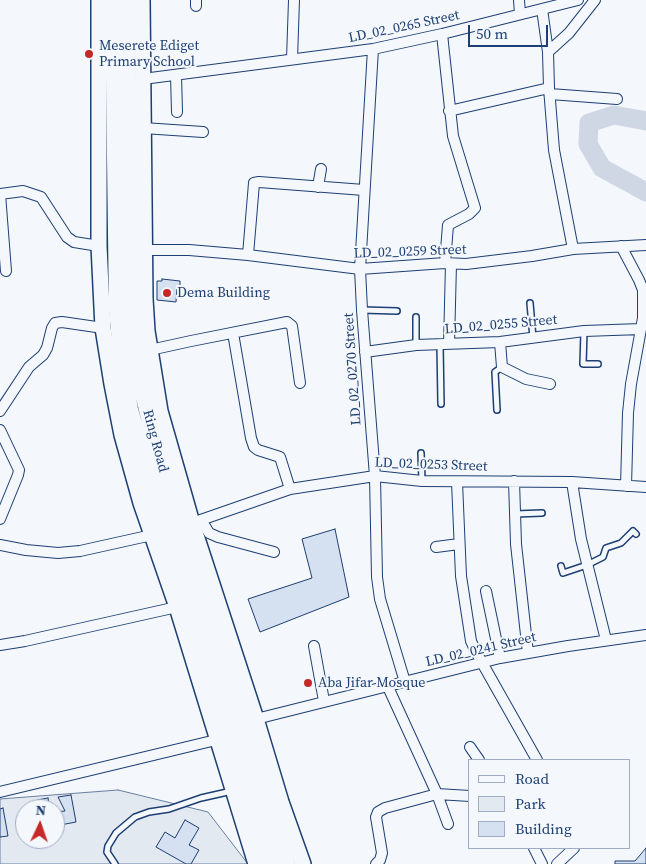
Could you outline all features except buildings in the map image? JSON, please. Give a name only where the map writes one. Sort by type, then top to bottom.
[{"type":"highway","name":"Ring Road","points":[[114,0],[117,311],[123,371],[130,409],[148,477],[271,864]]},
{"type":"highway","name":"Ring Road","points":[[127,0],[131,312],[140,380],[157,452],[287,864]]},
{"type":"main road","points":[[99,0],[99,246],[103,328],[122,435],[256,864]]},
{"type":"main road","points":[[142,0],[145,299],[150,350],[160,411],[197,522],[281,802],[303,864]]},
{"type":"street","points":[[292,59],[294,0]]},
{"type":"street","points":[[519,0],[520,14]]},
{"type":"street","name":"LD_02_0265 Street","points":[[143,79],[373,49],[578,0]]},
{"type":"street","points":[[548,52],[569,33],[594,0]]},
{"type":"street","points":[[542,9],[548,52],[554,150],[573,249]]},
{"type":"street","points":[[442,34],[453,136],[475,208],[469,214],[448,224],[444,345]]},
{"type":"street","name":"LD_02_0270 Street","points":[[373,49],[360,269],[362,310],[376,476],[377,576],[380,599],[405,682]]},
{"type":"street","points":[[176,75],[177,112]]},
{"type":"street","points":[[449,111],[549,91],[618,100]]},
{"type":"street","points":[[143,128],[202,132]]},
{"type":"street","points":[[318,187],[321,169]]},
{"type":"street","points":[[248,255],[254,183],[364,190]]},
{"type":"street","points":[[6,271],[0,194],[23,191],[41,197],[67,237],[74,242],[99,246]]},
{"type":"street","name":"LD_02_0259 Street","points":[[144,250],[189,250],[248,255],[360,269],[466,264],[573,249],[646,244]]},
{"type":"street","points":[[621,246],[643,290],[645,318],[641,329],[642,354],[631,384],[628,413],[626,486]]},
{"type":"street","points":[[0,411],[29,367],[43,355],[47,348],[52,328],[56,324],[62,322],[103,328]]},
{"type":"street","points":[[150,350],[280,323],[290,324],[292,326],[300,383]]},
{"type":"street","name":"LD_02_0255 Street","points":[[365,352],[416,345],[500,342],[584,331],[641,329]]},
{"type":"street","points":[[233,333],[254,447],[258,450],[280,456],[290,489]]},
{"type":"street","points":[[500,342],[502,367],[526,379],[550,384]]},
{"type":"street","points":[[0,430],[19,470],[0,519]]},
{"type":"street","name":"LD_02_0253 Street","points":[[197,522],[290,489],[376,476],[422,481],[572,482],[646,487]]},
{"type":"street","points":[[514,481],[520,592],[528,653]]},
{"type":"street","points":[[457,482],[461,576],[472,641],[482,663],[536,759]]},
{"type":"street","points":[[572,482],[581,539],[606,640]]},
{"type":"street","points":[[197,522],[218,537],[274,552]]},
{"type":"street","points":[[0,544],[26,550],[58,553],[80,551],[152,535]]},
{"type":"street","points":[[436,547],[459,544]]},
{"type":"street","points":[[486,592],[500,658]]},
{"type":"street","points":[[0,645],[177,607]]},
{"type":"street","name":"LD_02_0241 Street","points":[[256,719],[500,658],[646,635]]},
{"type":"street","points":[[314,646],[324,701]]},
{"type":"street","points":[[388,687],[437,794],[448,824]]},
{"type":"street","points":[[0,792],[216,740]]},
{"type":"street","points":[[470,747],[478,759]]},
{"type":"street","points":[[376,864],[380,860],[382,853],[376,817],[378,812],[385,808],[437,794],[468,796]]},
{"type":"street","points":[[534,849],[542,864]]},
{"type":"street","points":[[557,864],[573,849]]},
{"type":"lane","points":[[530,303],[533,338]]},
{"type":"lane","points":[[362,310],[397,311]]},
{"type":"lane","points":[[416,317],[416,345]]},
{"type":"lane","points":[[584,331],[583,364],[598,364]]},
{"type":"lane","points":[[441,404],[444,345]]},
{"type":"lane","points":[[496,410],[496,372],[502,367]]},
{"type":"lane","points":[[421,453],[422,481]]},
{"type":"lane","points":[[515,514],[542,514]]},
{"type":"lane","points":[[561,566],[563,573],[587,565],[603,557],[606,548],[621,543],[633,531],[636,534]]},
{"type":"lane","points":[[115,864],[107,852],[108,846],[116,833],[135,817],[232,791]]},
{"type":"green space","points":[[118,790],[208,812],[248,864],[0,864],[0,799]]},
{"type":"waterway","points":[[646,121],[614,115],[589,123],[588,144],[602,168],[646,192]]},
{"type":"place","name":"Meserete Ediget Primary School","points":[[89,54]]},
{"type":"place","name":"Dema Building","points":[[167,293]]},
{"type":"place","name":"Aba Jifar Mosque","points":[[308,683]]}]
